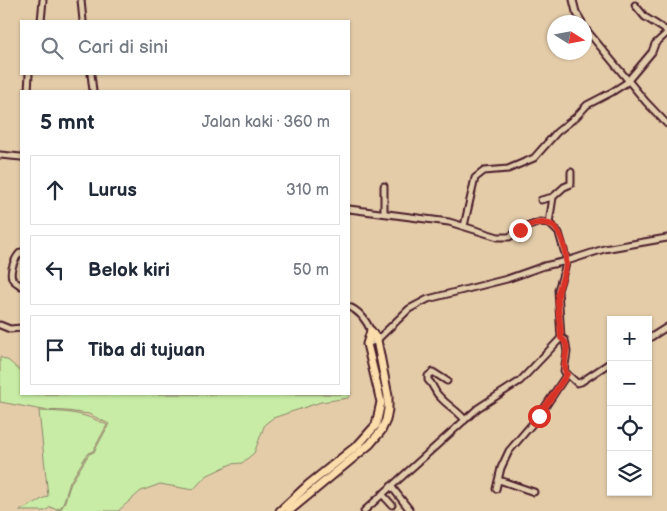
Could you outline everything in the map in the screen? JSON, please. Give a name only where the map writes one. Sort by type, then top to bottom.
[{"type":"main road","points":[[280,511],[370,444],[381,431],[386,420],[388,396],[377,340],[370,331]]},
{"type":"main road","points":[[289,511],[310,488],[359,444],[376,425],[381,402],[367,344],[370,331]]},
{"type":"street","points":[[41,20],[42,0]]},
{"type":"street","points":[[81,0],[84,20]]},
{"type":"street","points":[[573,0],[578,15]]},
{"type":"street","points":[[464,226],[475,178],[478,175],[487,170],[515,167],[534,158],[557,132],[576,117],[587,105],[618,89],[652,52],[655,44],[667,32],[645,16],[634,5]]},
{"type":"street","points":[[592,36],[646,102],[667,124]]},
{"type":"street","points":[[28,90],[29,75]]},
{"type":"street","points":[[91,75],[93,90]]},
{"type":"street","points":[[0,155],[20,157]]},
{"type":"street","points":[[541,200],[552,197],[559,190],[571,184],[571,172]]},
{"type":"street","points":[[384,186],[384,213]]},
{"type":"street","points":[[549,223],[552,197]]},
{"type":"street","points":[[350,208],[449,222],[503,238],[540,222],[549,223],[559,233],[567,262],[558,290],[561,338],[520,381],[478,408],[365,511]]},
{"type":"street","points":[[367,344],[377,340],[409,309],[428,299],[507,280],[544,266],[567,262],[604,249],[667,238]]},
{"type":"street","points":[[20,253],[16,256],[12,273],[14,281],[20,285]]},
{"type":"street","points":[[350,307],[362,315],[370,331]]},
{"type":"street","points":[[0,326],[10,329],[20,328]]},
{"type":"street","points":[[652,336],[667,327]]},
{"type":"street","points":[[561,338],[565,340],[566,345],[564,369],[573,381],[579,383],[607,365]]},
{"type":"street","points":[[447,381],[433,372],[428,376],[428,380],[434,386],[437,395],[465,420]]},
{"type":"street","points":[[496,489],[509,451],[539,416],[567,374]]},
{"type":"street","points":[[498,480],[534,492]]},
{"type":"street","points":[[391,486],[409,509]]},
{"type":"street","points":[[382,494],[392,506]]},
{"type":"green space","points":[[0,357],[9,361],[20,371],[20,395],[350,395],[350,391],[351,394],[348,398],[321,402],[273,418],[265,424],[254,453],[242,463],[231,464],[206,476],[193,490],[160,484],[141,491],[118,511],[55,511],[61,509],[71,483],[89,454],[94,452],[109,424],[89,414],[43,410],[0,402]]},
{"type":"green space","points":[[39,411],[89,417],[107,425],[93,451],[88,453],[70,482],[60,508],[50,507],[46,511],[19,511],[48,496]]},
{"type":"route","points":[[520,230],[540,222],[552,225],[562,239],[567,262],[558,290],[558,309],[561,338],[565,340],[567,352],[564,371],[567,374],[539,416]]}]
